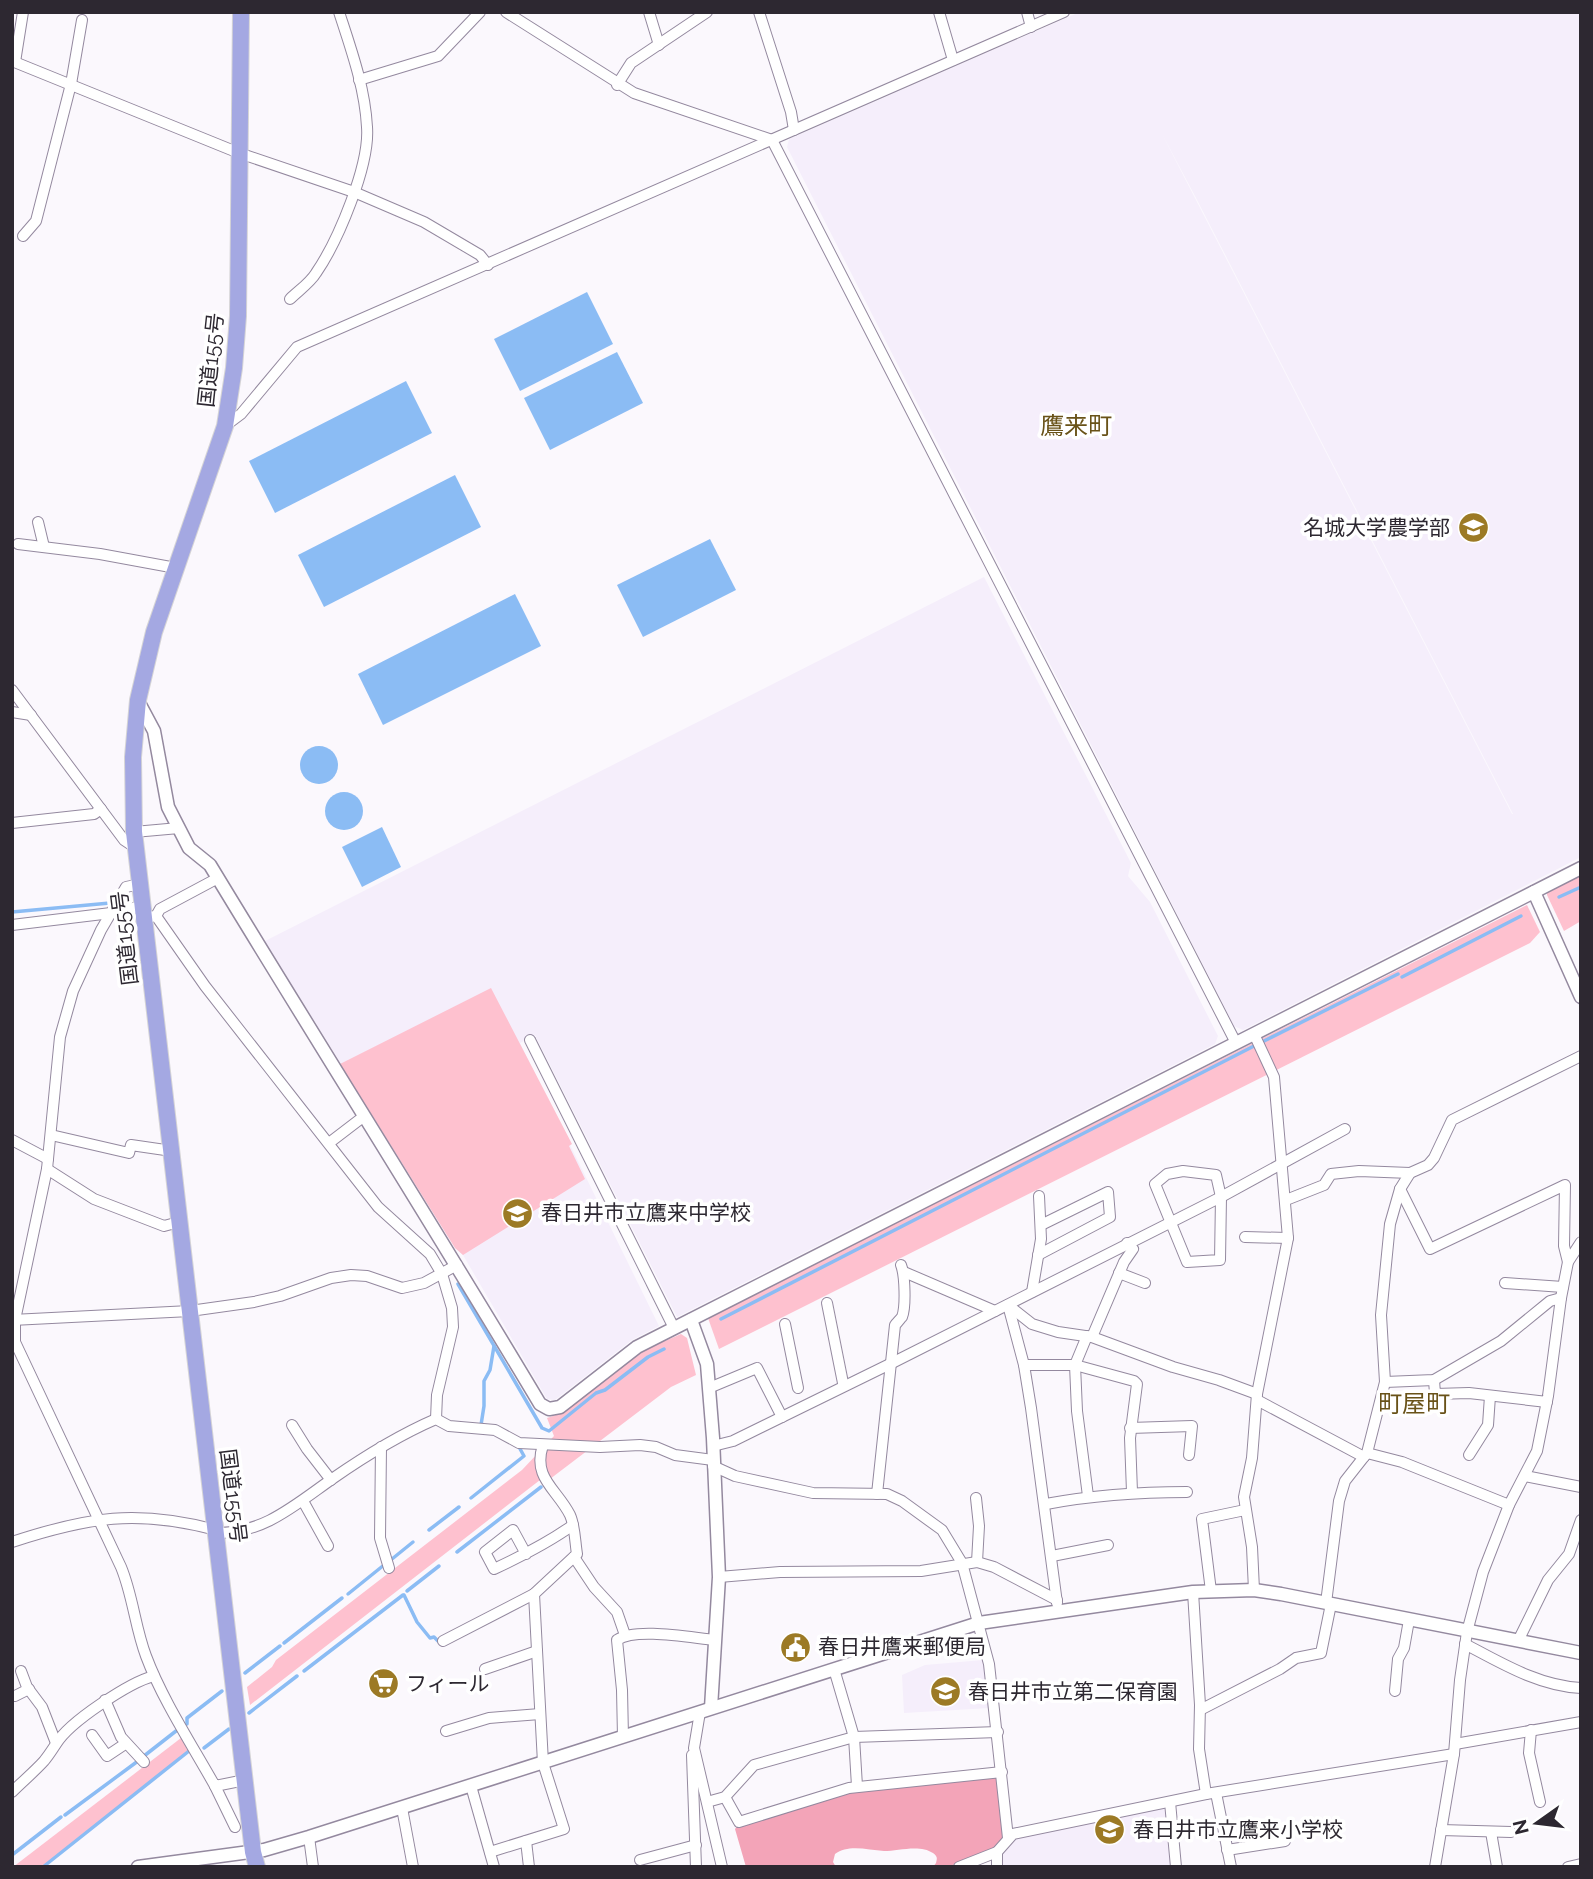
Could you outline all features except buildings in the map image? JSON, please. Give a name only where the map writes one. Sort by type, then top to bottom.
[{"type":"highway","name":"国道155号","points":[[241,12],[239,317],[234,368],[225,426],[154,632],[138,700],[133,757],[135,840],[140,884],[148,913],[179,1222],[255,1859]]},
{"type":"street","points":[[23,12],[14,62],[239,153],[354,192],[424,222],[480,256],[488,265]]},
{"type":"street","points":[[290,299],[315,275],[339,231],[354,192],[368,129],[359,80],[339,12]]},
{"type":"street","points":[[359,80],[438,56],[480,12]]},
{"type":"street","points":[[506,12],[617,85],[772,140],[1236,1044]]},
{"type":"street","points":[[649,12],[659,45]]},
{"type":"street","points":[[617,85],[631,63],[708,12]]},
{"type":"street","points":[[759,12],[792,111],[794,130]]},
{"type":"street","points":[[939,12],[953,61]]},
{"type":"street","points":[[1027,12],[1031,26]]},
{"type":"street","points":[[225,426],[241,414],[298,347],[1064,12]]},
{"type":"street","points":[[23,236],[36,221],[71,84],[82,20]]},
{"type":"street","points":[[38,522],[44,548]]},
{"type":"street","points":[[18,544],[100,554],[176,568]]},
{"type":"street","points":[[12,690],[124,839],[135,840],[178,828]]},
{"type":"street","points":[[138,700],[154,731],[168,807],[189,848],[210,865],[540,1404],[549,1409],[560,1407],[637,1347],[1581,868]]},
{"type":"street","points":[[12,712],[31,715]]},
{"type":"street","points":[[12,823],[94,814],[101,809]]},
{"type":"street","points":[[12,925],[111,913],[148,913],[218,878]]},
{"type":"street","points":[[140,884],[125,887],[111,913],[73,991],[60,1037],[47,1164],[13,1320],[15,1342],[130,1588],[145,1654],[154,1676],[235,1827]]},
{"type":"street","points":[[1534,892],[1581,997]]},
{"type":"street","points":[[148,913],[378,1207],[430,1254],[442,1274],[452,1308],[453,1327],[437,1395],[436,1419]]},
{"type":"street","points":[[1254,1034],[1274,1077],[1288,1238],[1257,1397],[1252,1458],[1244,1497],[1252,1546],[1254,1590]]},
{"type":"street","points":[[530,1040],[674,1328]]},
{"type":"street","points":[[1286,1200],[1324,1185],[1331,1174],[1359,1171],[1410,1173],[1428,1165],[1452,1120],[1581,1056]]},
{"type":"street","points":[[329,1143],[363,1117]]},
{"type":"street","points":[[713,1446],[733,1441],[1008,1305],[1220,1197],[1345,1129]]},
{"type":"street","points":[[51,1135],[129,1153],[131,1145],[172,1151]]},
{"type":"street","points":[[12,1140],[94,1199],[164,1226],[179,1222]]},
{"type":"street","points":[[1183,1171],[1216,1175],[1220,1197],[1220,1260],[1187,1262],[1155,1184],[1167,1174],[1183,1171]]},
{"type":"street","points":[[1200,1710],[1296,1658],[1321,1653],[1339,1501],[1345,1481],[1366,1455],[1385,1382],[1381,1315],[1390,1224],[1400,1189],[1410,1173]]},
{"type":"street","points":[[1400,1189],[1430,1249],[1565,1185],[1564,1246],[1568,1262]]},
{"type":"street","points":[[1038,1255],[1110,1217],[1108,1192],[1041,1225]]},
{"type":"street","points":[[1032,1292],[1041,1225],[1039,1196]]},
{"type":"street","points":[[1245,1237],[1288,1238]]},
{"type":"street","points":[[1435,1867],[1454,1749],[1466,1638],[1483,1572],[1509,1505],[1537,1451],[1568,1262],[1581,1242]]},
{"type":"street","points":[[1088,1496],[1077,1411],[1075,1365],[1133,1249],[1128,1243]]},
{"type":"street","points":[[13,1320],[190,1311],[267,1299],[314,1283],[351,1275],[367,1276],[402,1288],[424,1283],[457,1265]]},
{"type":"street","points":[[877,1494],[895,1325],[902,1317],[902,1268],[995,1311]]},
{"type":"street","points":[[1119,1273],[1145,1283]]},
{"type":"street","points":[[1505,1283],[1562,1293]]},
{"type":"street","points":[[1385,1382],[1434,1380],[1502,1340],[1562,1293]]},
{"type":"street","points":[[827,1303],[843,1383]]},
{"type":"street","points":[[1008,1305],[1032,1324],[1089,1337],[1173,1367],[1219,1380],[1257,1397],[1366,1455],[1402,1462],[1509,1505]]},
{"type":"street","points":[[1008,1305],[1024,1365],[1046,1504],[1058,1605]]},
{"type":"street","points":[[691,1320],[707,1364],[719,1577],[715,1640],[706,1710],[691,1756],[696,1867]]},
{"type":"street","points":[[785,1324],[797,1388]]},
{"type":"street","points":[[1024,1365],[1075,1365],[1137,1384],[1130,1428],[1132,1492]]},
{"type":"street","points":[[709,1388],[757,1368],[782,1417]]},
{"type":"street","points":[[1434,1380],[1435,1394],[1547,1402]]},
{"type":"street","points":[[1469,1455],[1488,1425],[1490,1396]]},
{"type":"street","points":[[436,1419],[449,1426],[495,1430],[519,1443],[656,1447],[675,1455],[713,1463],[735,1476],[813,1493],[887,1494],[902,1501],[942,1530],[961,1563],[989,1664],[1008,1838]]},
{"type":"street","points":[[12,1542],[76,1523],[120,1517],[182,1521],[216,1532],[233,1534],[249,1530],[267,1523],[303,1501],[381,1447],[436,1419]]},
{"type":"street","points":[[292,1425],[331,1480]]},
{"type":"street","points":[[1130,1428],[1192,1426],[1189,1455]]},
{"type":"street","points":[[443,1641],[534,1594],[577,1554],[570,1516],[544,1479],[539,1463],[543,1445]]},
{"type":"street","points":[[381,1447],[380,1538],[389,1568]]},
{"type":"street","points":[[1525,1476],[1581,1487]]},
{"type":"street","points":[[1046,1504],[1088,1496],[1132,1492],[1187,1492]]},
{"type":"street","points":[[976,1498],[979,1526],[977,1562]]},
{"type":"street","points":[[303,1501],[328,1546]]},
{"type":"street","points":[[1211,1591],[1202,1519],[1245,1510]]},
{"type":"street","points":[[1518,1641],[1548,1580],[1569,1554],[1581,1520]]},
{"type":"street","points":[[526,1555],[573,1525]]},
{"type":"street","points":[[1052,1556],[1108,1545]]},
{"type":"street","points":[[574,1557],[594,1587],[617,1612],[625,1635]]},
{"type":"street","points":[[719,1577],[813,1571],[921,1571],[977,1562],[994,1567],[1058,1605]]},
{"type":"street","points":[[138,1867],[255,1859],[309,1838],[979,1623],[1058,1605],[1193,1592],[1254,1590],[1409,1620],[1466,1638],[1518,1641],[1581,1653]]},
{"type":"street","points":[[1193,1592],[1200,1710],[1199,1749],[1231,1867]]},
{"type":"street","points":[[490,1852],[564,1829],[543,1763],[534,1594]]},
{"type":"street","points":[[1395,1691],[1398,1659],[1404,1648],[1409,1620]]},
{"type":"street","points":[[623,1737],[617,1640],[625,1635],[661,1635],[715,1640]]},
{"type":"street","points":[[1466,1638],[1511,1668],[1548,1682],[1581,1688]]},
{"type":"street","points":[[485,1669],[537,1651]]},
{"type":"street","points":[[834,1669],[854,1737],[857,1786]]},
{"type":"street","points":[[21,1671],[29,1689],[42,1707],[57,1743]]},
{"type":"street","points":[[12,1792],[48,1757],[57,1743],[105,1700],[143,1679],[154,1676]]},
{"type":"street","points":[[15,1696],[29,1689]]},
{"type":"street","points":[[105,1700],[125,1744],[131,1746],[144,1762]]},
{"type":"street","points":[[446,1731],[489,1718],[541,1714]]},
{"type":"street","points":[[959,1867],[997,1852],[1013,1834],[1581,1722]]},
{"type":"street","points":[[1531,1730],[1529,1753],[1539,1802]]},
{"type":"street","points":[[707,1802],[725,1797],[754,1765],[854,1737],[998,1732]]},
{"type":"street","points":[[92,1735],[107,1756],[125,1744]]},
{"type":"street","points":[[694,1748],[722,1867]]},
{"type":"street","points":[[725,1797],[740,1822],[857,1786],[1002,1772]]},
{"type":"street","points":[[215,1786],[245,1780]]},
{"type":"street","points":[[471,1786],[494,1867]]},
{"type":"street","points":[[1170,1802],[1176,1867]]},
{"type":"street","points":[[402,1808],[413,1867]]},
{"type":"street","points":[[1441,1830],[1510,1832]]},
{"type":"street","points":[[1491,1832],[1497,1867]]},
{"type":"street","points":[[309,1838],[313,1867]]},
{"type":"street","points":[[1227,1850],[1285,1840]]},
{"type":"street","points":[[526,1841],[529,1867]]},
{"type":"street","points":[[639,1860],[695,1845]]},
{"type":"street","points":[[997,1852],[997,1867]]},
{"type":"street","points":[[1568,1867],[1581,1864]]},
{"type":"shaded area","points":[[1080,12],[1581,12],[1581,857],[1243,1030],[1234,1026],[787,147],[789,139]],"holes":[[[1161,132],[1196,198],[1513,814]]]},
{"type":"shaded area","points":[[984,577],[1131,863],[1128,876],[1150,902],[1218,1036],[1215,1044],[677,1317],[535,1035],[520,1043],[659,1326],[632,1340],[555,1400],[547,1399],[463,1255],[455,1248],[265,941]]},
{"type":"shaded area","points":[[1581,875],[1581,921],[1564,931],[1547,892]]},
{"type":"shaded area","points":[[1527,905],[1540,932],[1530,943],[719,1349],[708,1318]]},
{"type":"shaded area","name":"春日井市立鷹来中学校","points":[[491,988],[572,1144],[569,1146],[585,1179],[463,1255],[455,1248],[340,1064]]},
{"type":"shaded area","points":[[681,1334],[687,1338],[696,1375],[671,1387],[550,1479],[540,1480],[250,1705],[247,1687],[272,1667],[276,1660],[522,1470],[554,1436],[547,1418],[562,1413],[639,1354],[663,1339],[665,1341]]},
{"type":"shaded area","name":"春日井市立第二保育園","points":[[983,1660],[990,1708],[904,1713],[902,1675],[925,1665]]},
{"type":"shaded area","points":[[181,1738],[188,1751],[42,1867],[13,1867]]},
{"type":"shaded area","points":[[996,1776],[1004,1835],[994,1850],[947,1867],[933,1867],[937,1859],[928,1850],[884,1851],[858,1848],[835,1854],[833,1862],[836,1867],[746,1867],[735,1829],[738,1825],[849,1791]]},
{"type":"shaded area","name":"春日井市立鷹来小学校","points":[[1166,1806],[1173,1867],[1000,1867],[1000,1855],[1015,1837]]},
{"type":"water","points":[[587,292],[613,344],[520,391],[494,339]]},
{"type":"water","points":[[617,352],[643,403],[550,450],[524,398]]},
{"type":"water","points":[[406,381],[432,433],[275,513],[249,461]]},
{"type":"water","points":[[455,475],[481,527],[324,607],[298,555]]},
{"type":"water","points":[[710,539],[736,590],[643,637],[617,585]]},
{"type":"water","points":[[515,594],[541,646],[383,725],[358,674]]},
{"type":"water","points":[[319,746],[333,751],[338,765],[333,779],[319,784],[305,779],[300,765],[305,751]]},
{"type":"water","points":[[344,792],[358,797],[363,811],[358,825],[344,830],[330,825],[325,811],[330,797]]},
{"type":"water","points":[[382,827],[401,867],[362,887],[342,847]]},
{"type":"waterway","points":[[1559,897],[1581,887]]},
{"type":"waterway","points":[[12,912],[110,903]]},
{"type":"waterway","points":[[1402,977],[1521,916]]},
{"type":"waterway","points":[[1262,1042],[1398,974]]},
{"type":"waterway","points":[[721,1319],[1254,1046]]},
{"type":"waterway","points":[[458,1284],[542,1428],[549,1431],[596,1393],[605,1390],[648,1357],[664,1349]]},
{"type":"waterway","points":[[481,1425],[484,1381],[490,1370],[494,1346]]},
{"type":"waterway","points":[[471,1498],[524,1456],[519,1447]]},
{"type":"waterway","points":[[457,1552],[541,1487]]},
{"type":"waterway","points":[[429,1530],[459,1507]]},
{"type":"waterway","points":[[392,1559],[413,1542]]},
{"type":"waterway","points":[[348,1594],[384,1565]]},
{"type":"waterway","points":[[407,1591],[439,1566]]},
{"type":"waterway","points":[[304,1671],[403,1595]]},
{"type":"waterway","points":[[404,1595],[417,1622],[430,1638],[434,1637],[438,1641]]},
{"type":"waterway","points":[[284,1643],[342,1598]]},
{"type":"waterway","points":[[245,1673],[280,1646]]},
{"type":"waterway","points":[[249,1713],[297,1676]]},
{"type":"waterway","points":[[187,1724],[187,1718],[222,1691]]},
{"type":"waterway","points":[[204,1748],[229,1729]]},
{"type":"waterway","points":[[144,1756],[176,1731]]},
{"type":"waterway","points":[[43,1867],[189,1751]]},
{"type":"waterway","points":[[65,1815],[138,1761]]},
{"type":"waterway","points":[[12,1855],[61,1817]]},
{"type":"place","name":"名城大学農学部","points":[[1473,528]]},
{"type":"place","name":"春日井市立鷹来中学校","points":[[518,1213]]},
{"type":"place","name":"春日井鷹来郵便局","points":[[795,1647]]},
{"type":"place","name":"フィール","points":[[383,1684]]},
{"type":"place","name":"春日井市立第二保育園","points":[[945,1692]]},
{"type":"place","name":"春日井市立鷹来小学校","points":[[1110,1830]]},
{"type":"district","name":"鷹来町","points":[[1076,426]]},
{"type":"district","name":"町屋町","points":[[1414,1404]]}]
